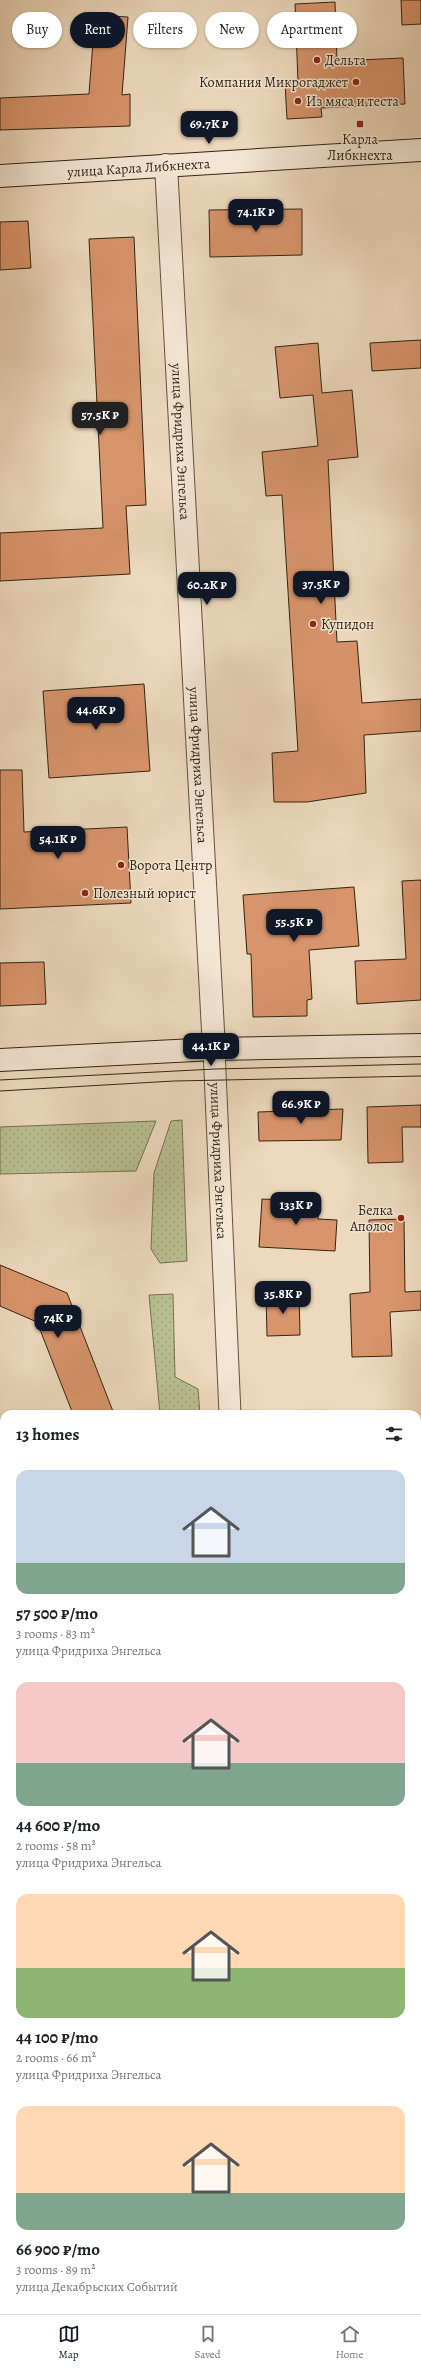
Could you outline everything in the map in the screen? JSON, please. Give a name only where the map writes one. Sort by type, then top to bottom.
[{"type":"street","name":"улица Карла Либкнехта","points":[[0,176],[421,150]]},
{"type":"street","name":"улица Фридриха Энгельса","points":[[166,165],[214,1049],[230,1410]]},
{"type":"street","points":[[0,1060],[214,1049],[421,1045]]},
{"type":"green space","points":[[182,1120],[187,1261],[160,1263],[151,1249],[154,1173],[171,1121]]},
{"type":"green space","points":[[156,1121],[136,1171],[0,1174],[0,1127]]},
{"type":"green space","points":[[173,1294],[175,1377],[198,1389],[200,1410],[160,1410],[149,1295]]},
{"type":"building","points":[[401,0],[421,0],[421,24],[402,25]]},
{"type":"building","name":"Дельта","points":[[335,2],[335,12],[295,12],[295,4]]},
{"type":"building","points":[[125,17],[128,17],[122,95],[130,94],[130,126],[0,130],[0,98],[89,94],[92,48],[125,48]]},
{"type":"building","name":"Дельта","points":[[297,48],[337,48],[337,61],[403,58],[405,104],[321,108],[322,117],[287,119],[285,83],[298,82]]},
{"type":"building","points":[[302,209],[302,255],[210,257],[209,210]]},
{"type":"building","points":[[28,221],[31,268],[0,270],[0,222]]},
{"type":"building","points":[[134,237],[146,505],[126,506],[130,574],[0,581],[0,533],[103,528],[89,239]]},
{"type":"building","points":[[421,340],[421,368],[372,371],[370,343]]},
{"type":"building","points":[[318,343],[322,393],[352,390],[358,457],[328,460],[337,642],[357,641],[362,703],[421,699],[421,731],[364,735],[366,793],[307,802],[274,802],[272,753],[298,751],[282,495],[266,496],[262,452],[318,446],[313,395],[280,398],[275,347]]},
{"type":"building","points":[[144,684],[150,771],[49,778],[43,691]]},
{"type":"building","points":[[0,770],[22,770],[24,832],[127,827],[131,903],[0,909]]},
{"type":"building","points":[[421,880],[421,1000],[357,1004],[355,961],[406,959],[402,881]]},
{"type":"building","points":[[354,887],[359,946],[309,950],[312,999],[307,1000],[307,1016],[253,1017],[251,954],[247,954],[243,895]]},
{"type":"building","points":[[44,962],[46,1004],[0,1006],[0,963]]},
{"type":"building","points":[[421,1105],[421,1127],[402,1127],[403,1162],[368,1163],[367,1107]]},
{"type":"building","points":[[343,1109],[341,1140],[259,1141],[258,1112]]},
{"type":"building","points":[[262,1199],[319,1202],[318,1219],[337,1220],[335,1251],[259,1247]]},
{"type":"building","points":[[404,1219],[405,1292],[421,1291],[421,1310],[390,1312],[392,1356],[352,1357],[350,1294],[370,1292],[369,1220]]},
{"type":"building","points":[[0,1265],[67,1293],[112,1410],[71,1410],[37,1322],[0,1306]]},
{"type":"building","points":[[266,1294],[299,1294],[300,1335],[267,1336]]},
{"type":"tram line","points":[[0,1080],[215,1069],[421,1064]]},
{"type":"tram line","points":[[0,1091],[174,1081],[421,1076]]},
{"type":"place","name":"Дельта","points":[[317,60]]},
{"type":"place","name":"Компания Микрогаджет","points":[[356,82]]},
{"type":"place","name":"Из мяса и теста","points":[[298,101]]},
{"type":"place","name":"Карла Либкнехта","points":[[360,124]]},
{"type":"place","name":"Купидон","points":[[313,624]]},
{"type":"place","name":"Ворота Центр","points":[[121,865]]},
{"type":"place","name":"Полезный юрист","points":[[85,893]]},
{"type":"place","name":"Белка Аполос","points":[[401,1218]]}]
